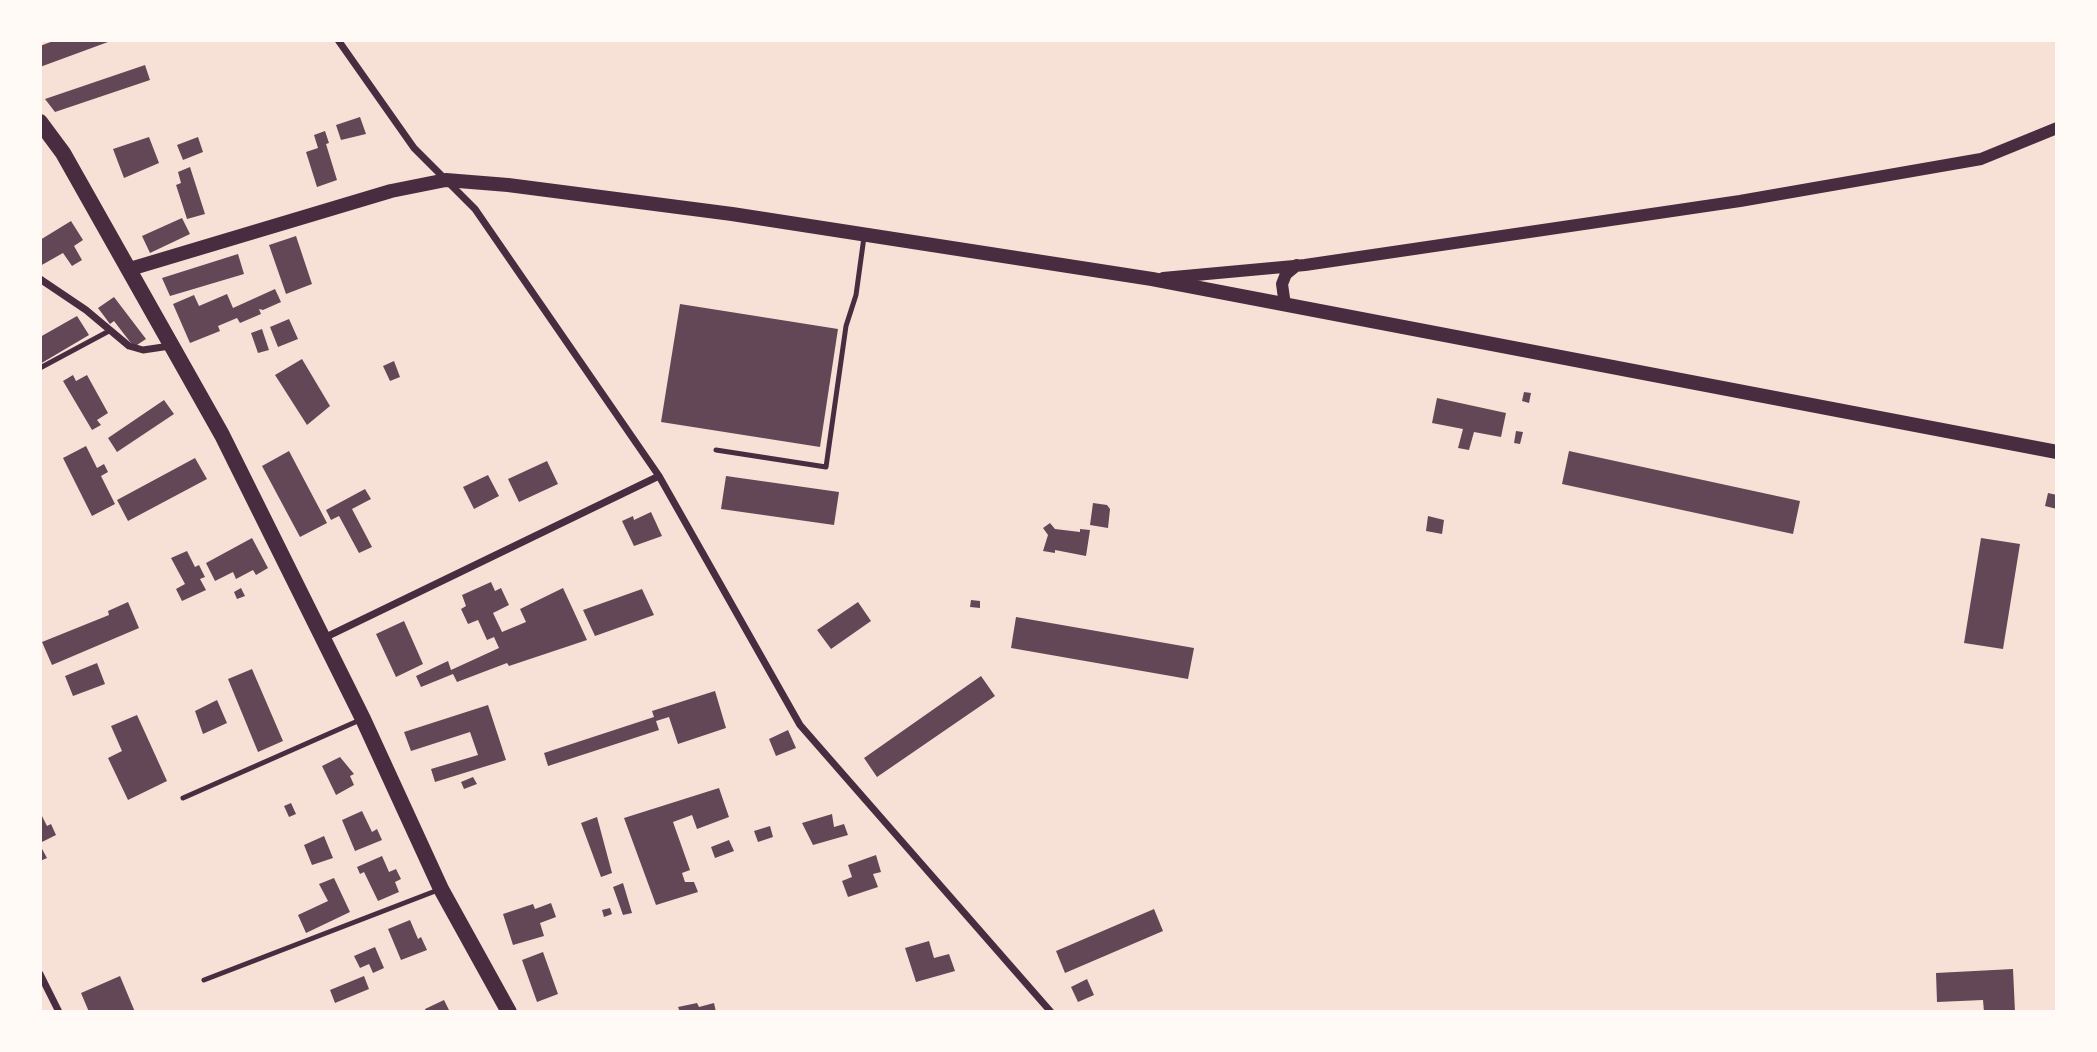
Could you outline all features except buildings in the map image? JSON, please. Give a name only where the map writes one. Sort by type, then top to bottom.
[{"type":"main road","points":[[40,122],[64,153],[261,509],[363,719],[440,889],[509,1012]]},
{"type":"main road","points":[[130,269],[391,191],[446,180],[516,186],[865,234],[1152,279],[2057,452]]},
{"type":"street","points":[[338,40],[384,110],[414,148],[475,209],[659,476],[800,725],[1051,1012]]},
{"type":"street","points":[[1152,279],[1297,265],[1740,201],[1981,159],[2057,128]]},
{"type":"street","points":[[1285,304],[1281,295],[1282,284],[1286,274],[1297,265]]},
{"type":"street","points":[[40,279],[136,349],[171,346]]},
{"type":"street","points":[[324,638],[659,476]]},
{"type":"street","points":[[40,974],[58,1012]]},
{"type":"lane","points":[[716,450],[826,467],[846,326],[856,295],[865,234]]},
{"type":"lane","points":[[40,368],[109,331]]},
{"type":"lane","points":[[183,797],[363,719]]},
{"type":"lane","points":[[204,980],[440,889]]}]
